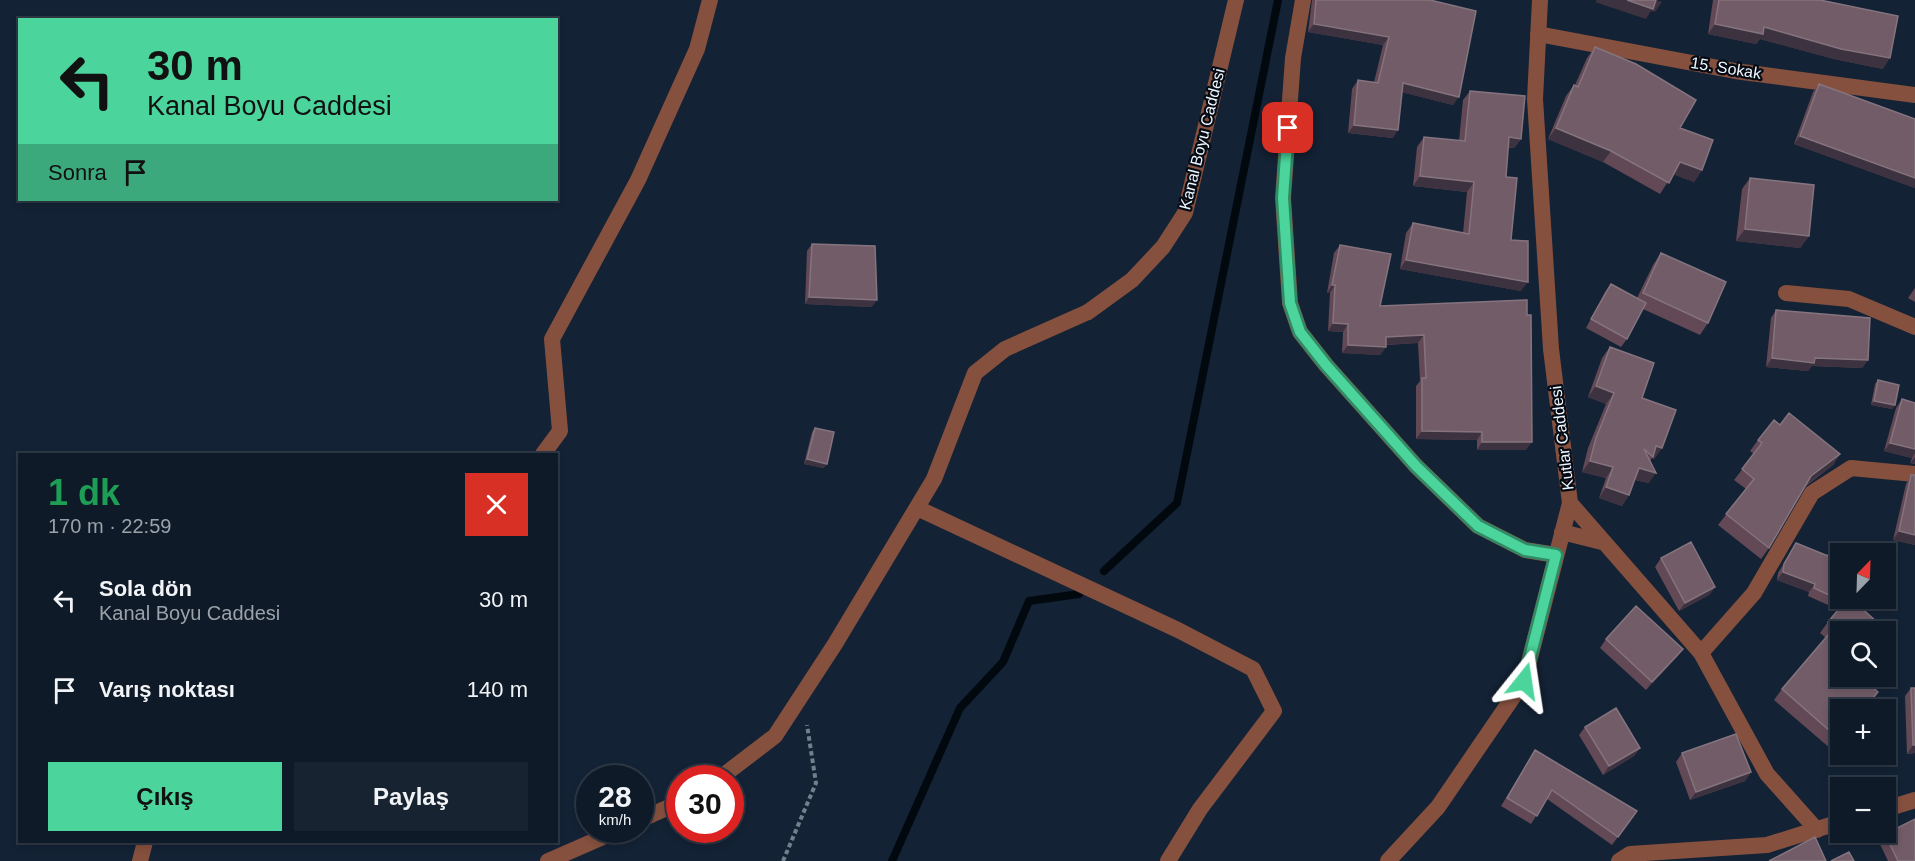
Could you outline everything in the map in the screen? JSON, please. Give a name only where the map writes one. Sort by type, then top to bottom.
[{"type":"street","points":[[544,453],[560,431],[552,339],[638,180],[697,49],[710,0]]},
{"type":"street","name":"Kanal Boyu Caddesi","points":[[737,765],[775,736],[836,644],[934,479],[975,372],[1005,349],[1088,312],[1132,280],[1163,248],[1185,213],[1236,0]]},
{"type":"street","points":[[1303,0],[1293,58],[1283,198],[1290,303],[1300,332],[1326,365],[1416,466],[1478,526],[1525,550],[1556,555]]},
{"type":"street","name":"Kutlar Caddesi","points":[[1388,861],[1438,807],[1524,681],[1570,503],[1550,338],[1535,99],[1540,0]]},
{"type":"street","name":"15. Sokak","points":[[1539,34],[1735,71],[1915,95]]},
{"type":"street","points":[[1786,293],[1849,298],[1915,327]]},
{"type":"street","points":[[1701,653],[1754,594],[1812,493],[1851,468],[1915,474]]},
{"type":"street","points":[[1570,503],[1701,653],[1767,774],[1817,830]]},
{"type":"street","points":[[917,508],[1178,630],[1253,669],[1274,711],[1200,809],[1168,861]]},
{"type":"street","points":[[1563,531],[1602,542]]},
{"type":"street","points":[[1896,805],[1915,800]]},
{"type":"street","points":[[1619,861],[1630,854],[1767,845],[1830,825]]},
{"type":"street","points":[[140,861],[145,843]]},
{"type":"street","points":[[548,861],[589,843]]},
{"type":"path","points":[[783,861],[816,783],[807,727],[809,716]]},
{"type":"building","points":[[1316,0],[1430,0],[1476,11],[1459,97],[1403,83],[1398,130],[1354,125],[1358,80],[1378,83],[1389,37],[1314,24]]},
{"type":"building","points":[[1627,0],[1656,0],[1653,9]]},
{"type":"building","points":[[1719,0],[1820,0],[1898,16],[1890,58],[1841,49],[1764,27],[1763,34],[1715,24]]},
{"type":"building","points":[[1595,47],[1636,64],[1696,100],[1680,128],[1713,140],[1702,170],[1680,162],[1669,183],[1611,151],[1556,128],[1574,85],[1578,87]]},
{"type":"building","points":[[1819,84],[1915,119],[1915,178],[1800,136]]},
{"type":"building","points":[[1470,91],[1525,96],[1521,139],[1509,137],[1506,177],[1517,178],[1511,240],[1528,241],[1528,282],[1406,260],[1413,223],[1469,234],[1474,182],[1420,176],[1424,137],[1465,141]]},
{"type":"building","points":[[1750,178],[1814,185],[1809,236],[1745,229]]},
{"type":"building","points":[[812,244],[875,246],[877,300],[809,297]]},
{"type":"building","points":[[1340,245],[1391,254],[1380,306],[1527,300],[1527,315],[1531,315],[1532,442],[1482,442],[1482,432],[1422,431],[1422,378],[1426,378],[1424,335],[1386,337],[1386,347],[1348,345],[1348,324],[1333,323],[1335,285],[1332,285]]},
{"type":"building","points":[[1661,253],[1726,282],[1708,323],[1643,293]]},
{"type":"building","points":[[1611,284],[1646,303],[1627,339],[1591,319]]},
{"type":"building","points":[[1776,310],[1870,318],[1868,360],[1815,358],[1814,363],[1772,358]]},
{"type":"building","points":[[1610,347],[1654,363],[1642,398],[1676,410],[1662,448],[1656,446],[1653,457],[1644,449],[1656,473],[1639,468],[1629,495],[1606,487],[1613,467],[1590,461],[1596,438],[1614,393],[1596,386]]},
{"type":"building","points":[[1878,380],[1899,385],[1895,405],[1874,401]]},
{"type":"building","points":[[1902,399],[1915,403],[1915,449],[1890,443]]},
{"type":"building","points":[[1789,413],[1840,454],[1811,476],[1769,548],[1726,514],[1754,479],[1742,469],[1762,443],[1758,440],[1774,420],[1780,425]]},
{"type":"building","points":[[815,428],[834,432],[827,464],[807,459]]},
{"type":"building","points":[[1911,475],[1915,475],[1915,535],[1899,531]]},
{"type":"building","points":[[1691,542],[1715,587],[1685,603],[1661,558]]},
{"type":"building","points":[[1796,543],[1828,556],[1830,551],[1830,595],[1814,588],[1815,584],[1783,572],[1784,564]]},
{"type":"building","points":[[1636,606],[1683,649],[1652,682],[1606,639]]},
{"type":"building","points":[[1839,609],[1862,609],[1876,621],[1830,621],[1830,624],[1828,622]]},
{"type":"building","points":[[1830,633],[1830,687],[1872,687],[1878,692],[1872,699],[1830,699],[1830,731],[1782,689]]},
{"type":"building","points":[[1911,688],[1915,688],[1915,745],[1913,745]]},
{"type":"building","points":[[1616,708],[1640,748],[1609,766],[1585,727]]},
{"type":"building","points":[[1736,734],[1751,772],[1696,792],[1682,753]]},
{"type":"building","points":[[1535,750],[1637,811],[1618,837],[1552,790],[1537,816],[1507,798]]},
{"type":"building","points":[[1915,819],[1915,861],[1898,861],[1889,843],[1896,843],[1896,828]]},
{"type":"building","points":[[1815,837],[1826,861],[1769,861]]},
{"type":"building","points":[[1849,852],[1854,861],[1831,861]]},
{"type":"waterway","points":[[1104,571],[1177,503],[1278,0]]},
{"type":"waterway","points":[[892,861],[960,708],[1003,662],[1029,601],[1079,594]]},
{"type":"route","points":[[1288,128],[1283,198],[1290,303],[1300,332],[1326,365],[1416,466],[1478,526],[1525,550],[1556,555],[1524,681]]}]
